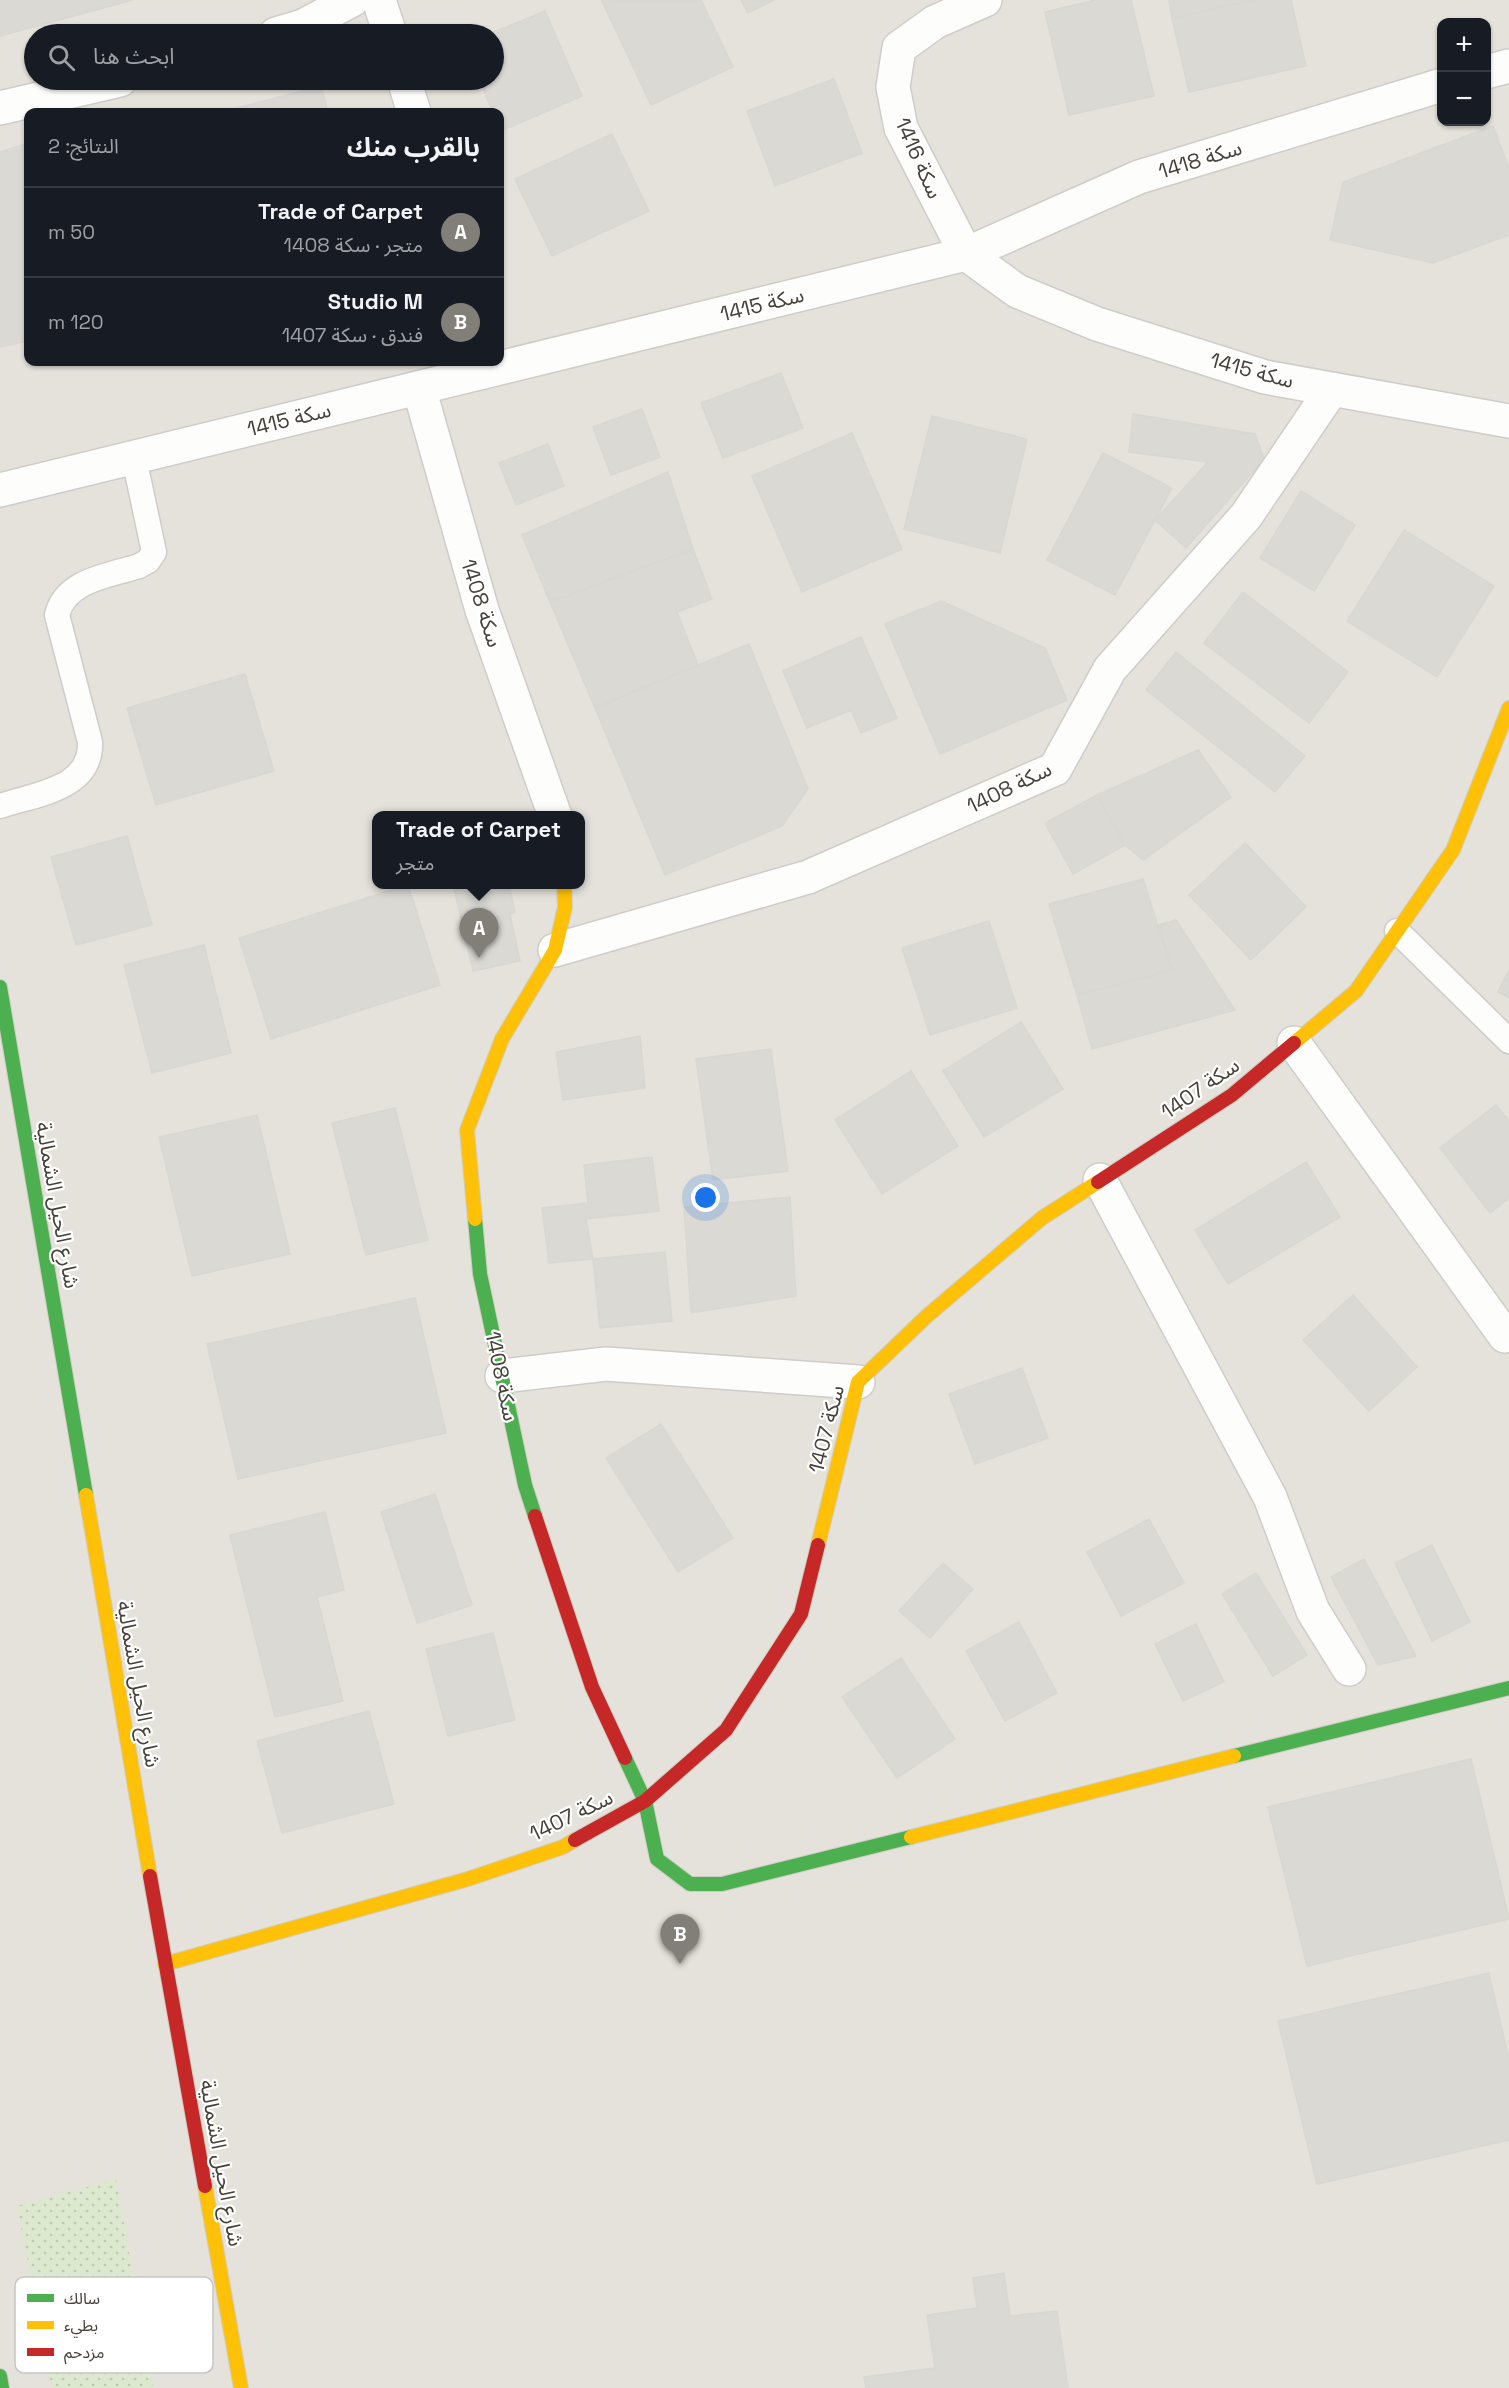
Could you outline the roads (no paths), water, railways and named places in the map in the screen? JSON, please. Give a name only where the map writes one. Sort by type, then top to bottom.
[{"type":"main road","name":"سكة 1407","points":[[165,1964],[468,1879],[553,1850],[645,1801],[726,1730],[801,1614],[858,1382],[927,1316],[1042,1218],[1232,1095],[1356,991],[1453,850],[1509,708]]},
{"type":"main road","name":"سكة 1408","points":[[564,889],[565,908],[555,950],[502,1039],[467,1130],[480,1274],[525,1485],[585,1665],[645,1801],[657,1859],[690,1884],[722,1884],[1509,1688]]},
{"type":"main road","name":"شارع الحيل الشمالية","points":[[0,987],[165,1964],[241,2388]]},
{"type":"main road","points":[[0,2376],[2,2388]]},
{"type":"street","points":[[307,24],[352,0]]},
{"type":"street","points":[[379,0],[387,24]]},
{"type":"street","name":"سكة 1416","points":[[966,254],[901,128],[893,87],[899,48],[934,22],[985,0]]},
{"type":"street","points":[[1491,71],[1509,66]]},
{"type":"street","name":"سكة 1418","points":[[966,254],[1140,177],[1437,88]]},
{"type":"street","points":[[0,108],[77,90]]},
{"type":"street","points":[[407,90],[413,108]]},
{"type":"street","name":"سكة 1415","points":[[504,363],[966,254],[1017,291],[1097,324],[1265,377],[1509,421]]},
{"type":"street","name":"سكة 1415","points":[[0,490],[419,388],[491,366]]},
{"type":"street","name":"سكة 1408","points":[[419,388],[482,610],[553,811]]},
{"type":"street","name":"سكة 1408","points":[[555,950],[808,877],[1055,769],[1110,669],[1246,516],[1332,389]]},
{"type":"street","points":[[1294,1043],[1506,1336]]},
{"type":"street","points":[[1100,1180],[1270,1497],[1313,1611],[1349,1669]]},
{"type":"street","points":[[502,1376],[606,1364],[858,1382]]},
{"type":"lane","points":[[0,806],[72,782],[84,771],[90,757],[90,742],[57,615],[60,602],[70,590],[139,566],[148,561],[154,552],[134,458]]},
{"type":"lane","points":[[1397,931],[1509,1041]]},
{"type":"place","name":"Trade of Carpet","points":[[479,958]]},
{"type":"place","name":"Studio M","points":[[680,1964]]}]
